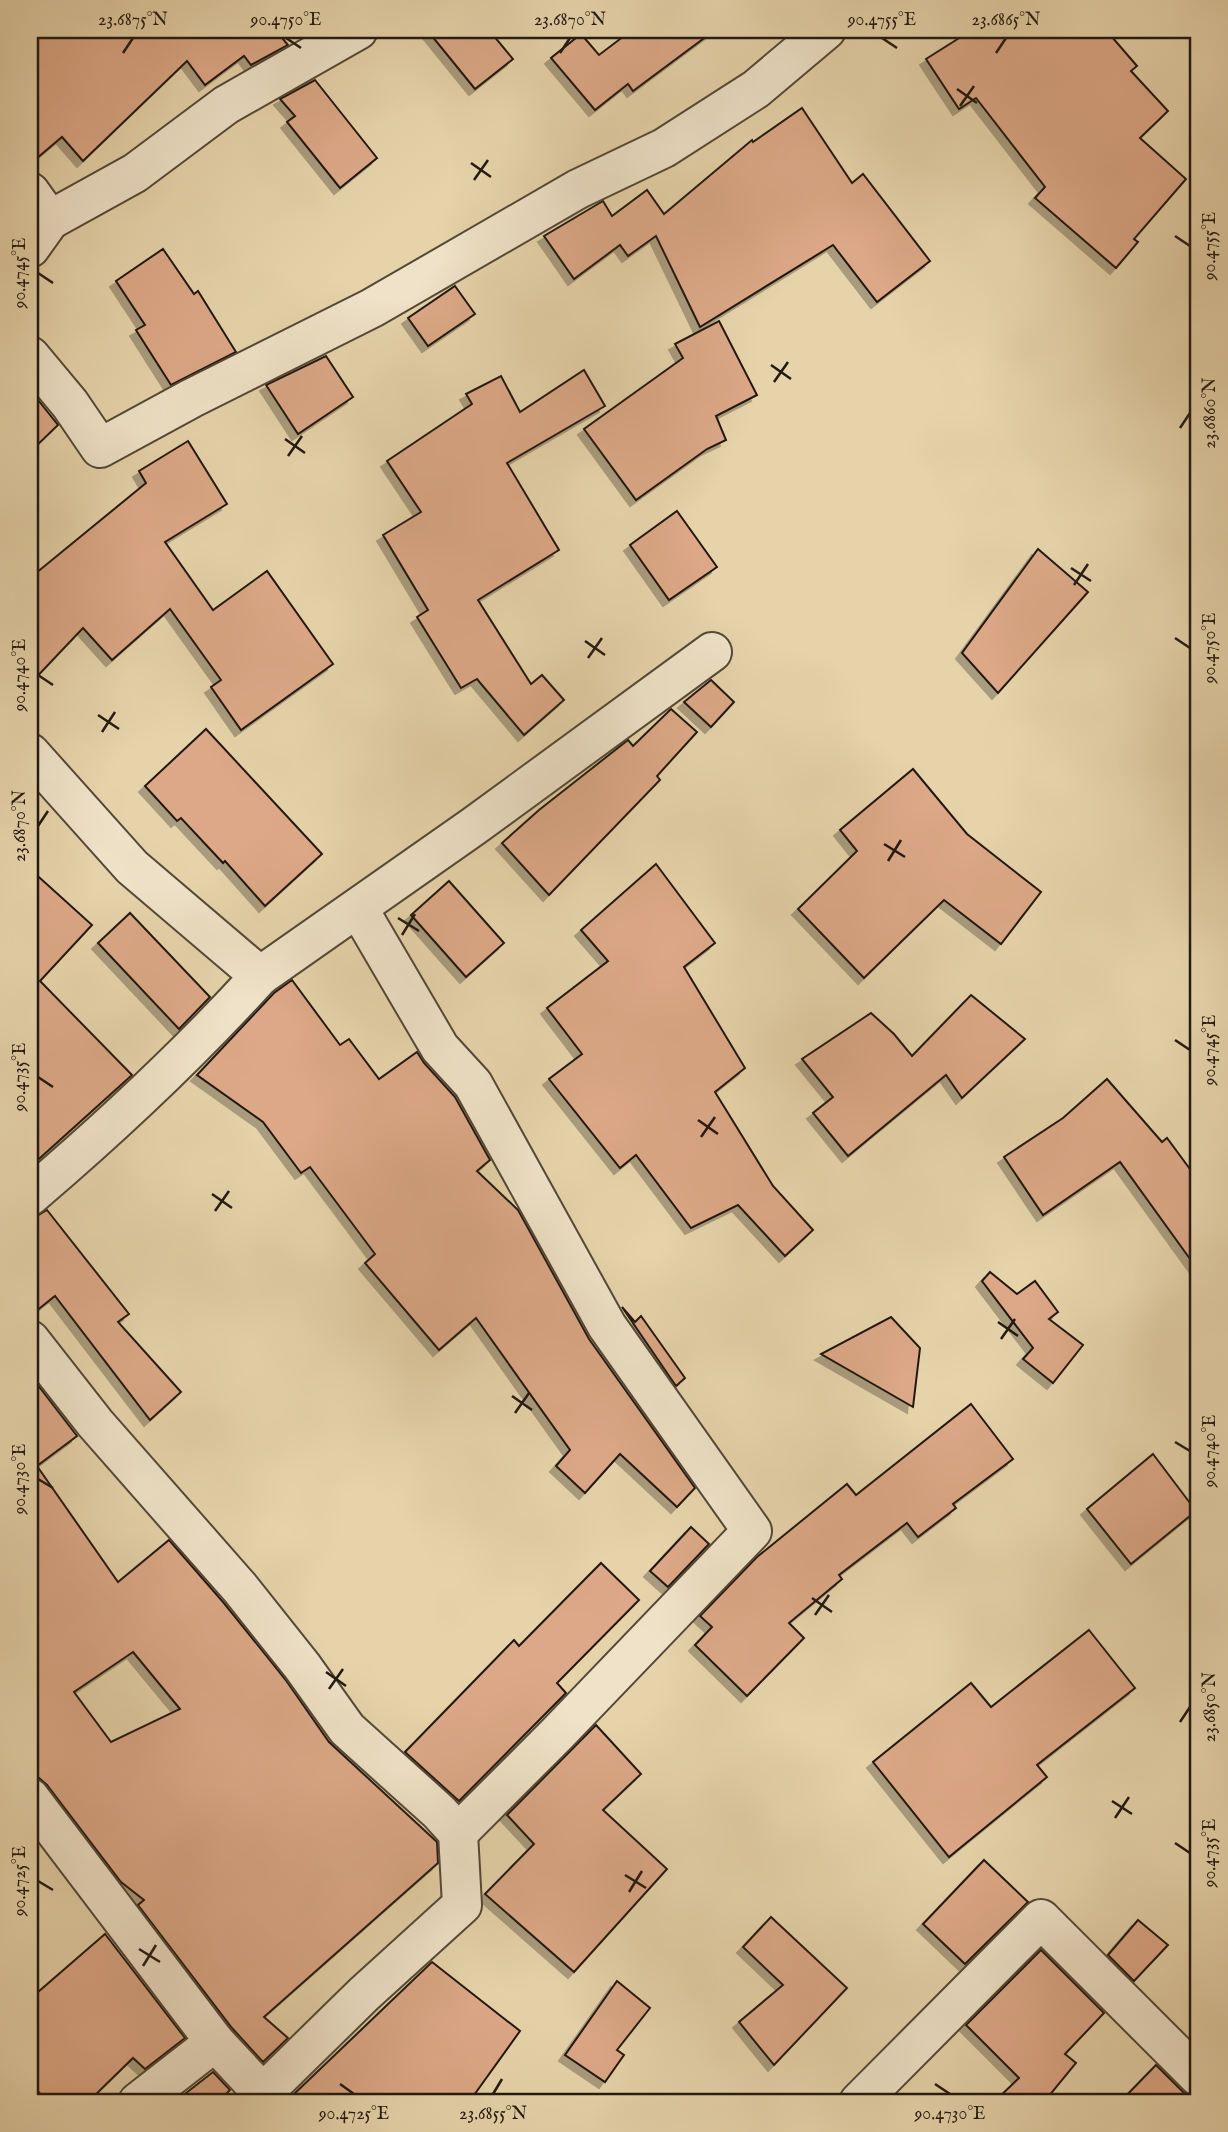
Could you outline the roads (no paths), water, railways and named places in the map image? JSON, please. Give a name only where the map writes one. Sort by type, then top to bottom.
[{"type":"street","points":[[36,220],[135,173],[226,106],[358,30]]},
{"type":"street","points":[[30,356],[70,404],[100,448],[192,398],[372,308],[578,189],[664,148],[756,89],[826,30]]},
{"type":"street","points":[[30,1196],[100,1136],[205,1037],[260,976],[474,826],[712,652]]},
{"type":"street","points":[[30,753],[132,867],[260,976]]},
{"type":"street","points":[[358,908],[440,1048],[473,1084],[607,1326],[752,1531],[458,1833]]},
{"type":"street","points":[[30,1340],[95,1423],[240,1588],[302,1666],[347,1730],[439,1812],[458,1833],[462,1905],[364,1994],[266,2098],[215,2042],[30,1798]]},
{"type":"street","points":[[859,2102],[1041,1919],[1198,2076]]},
{"type":"street","points":[[138,2102],[215,2042]]}]
